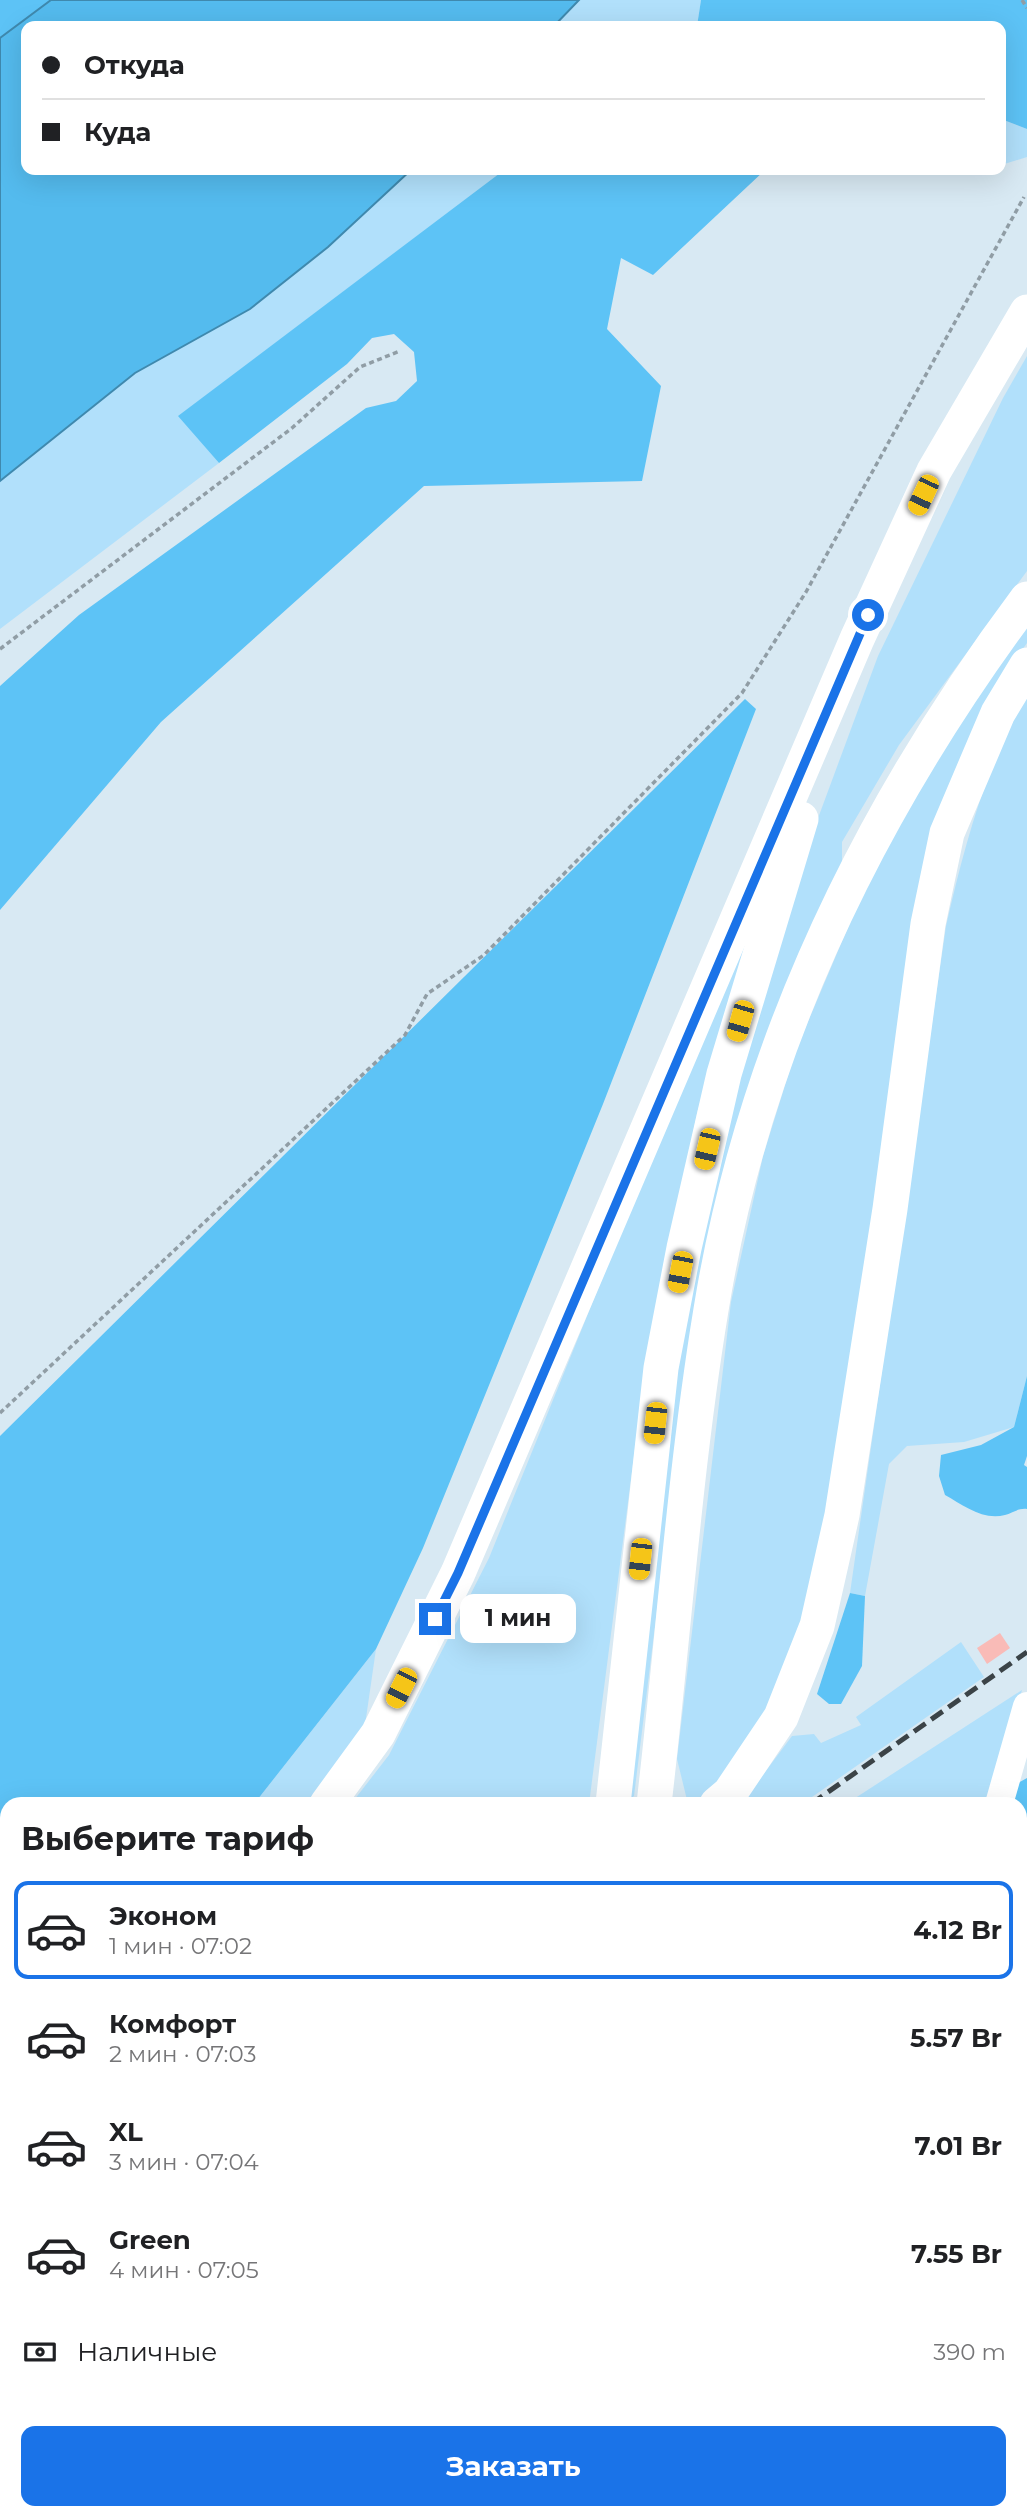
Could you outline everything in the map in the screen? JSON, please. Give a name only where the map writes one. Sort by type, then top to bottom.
[{"type":"main road","points":[[332,1797],[378,1734],[458,1573],[857,639],[933,471],[1027,312]]},
{"type":"main road","points":[[655,1796],[714,1291],[742,1166],[773,1063],[820,942],[864,849],[917,756],[978,664],[1027,598]]},
{"type":"main road","points":[[614,1797],[661,1368],[684,1248],[724,1074],[857,639]]},
{"type":"main road","points":[[725,1797],[781,1717],[817,1626],[842,1515],[890,1209],[928,924],[947,833],[998,713],[1027,665]]},
{"type":"street","points":[[1002,1797],[1021,1751],[1027,1706]]},
{"type":"path","points":[[1022,0],[1027,8]]},
{"type":"path","points":[[0,1413],[405,1035],[427,994],[484,955],[742,693],[806,592],[1024,197]]},
{"type":"path","points":[[0,649],[292,428],[360,367],[400,351]]},
{"type":"shaded area","points":[[0,0],[51,0],[21,21],[0,38]]},
{"type":"shaded area","points":[[51,0],[579,0],[559,21],[23,21]]},
{"type":"shaded area","points":[[579,0],[701,0],[698,21],[559,21]]},
{"type":"shaded area","points":[[701,0],[1027,0],[1027,129],[1006,121],[1006,21],[698,21]]},
{"type":"shaded area","points":[[21,22],[21,175],[406,175],[328,247],[250,309],[135,373],[0,481],[0,38]]},
{"type":"shaded area","points":[[1006,121],[1027,129],[1027,157],[1006,163]]},
{"type":"shaded area","points":[[406,175],[497,175],[179,416],[219,463],[0,629],[0,481],[135,373],[250,309],[328,247]]},
{"type":"shaded area","points":[[497,175],[760,175],[653,275],[621,258],[607,329],[661,386],[642,481],[424,486],[161,722],[0,910],[0,686],[79,615],[366,408],[396,401],[417,381],[414,352],[394,334],[372,338],[347,364],[219,463],[178,416]]},
{"type":"shaded area","points":[[1027,356],[1027,571],[899,745],[842,842],[842,862],[689,1351],[634,1796],[628,1797],[679,1349],[733,1101],[814,829],[878,656],[1003,398]]},
{"type":"shaded area","points":[[1027,625],[1027,643],[984,704],[805,1622],[769,1713],[706,1797],[686,1797],[677,1759],[731,1302],[763,1156],[796,1050],[871,873],[928,762]]},
{"type":"shaded area","points":[[1027,696],[1027,1376],[1014,1427],[964,1442],[907,1446],[889,1464],[865,1596],[850,1593],[946,926],[968,837],[988,779],[999,750]]},
{"type":"shaded area","points":[[745,699],[756,709],[603,1104],[423,1548],[376,1649],[260,1797],[0,1797],[0,1436]]},
{"type":"shaded area","points":[[767,872],[697,1113],[645,1371],[590,1797],[356,1797],[389,1755],[489,1558]]},
{"type":"shaded area","points":[[1027,1376],[1027,1456],[1024,1465],[1027,1467],[1027,1509],[997,1516],[981,1514],[945,1495],[939,1476],[941,1455],[981,1445],[1014,1427]]},
{"type":"shaded area","points":[[850,1593],[865,1596],[862,1666],[841,1704],[829,1704],[817,1694]]},
{"type":"shaded area","points":[[961,1642],[984,1677],[812,1797],[746,1797],[792,1736],[814,1734],[821,1743],[861,1725],[856,1717]]},
{"type":"shaded area","points":[[376,1649],[365,1725],[312,1797],[260,1797]]},
{"type":"shaded area","points":[[1022,1690],[991,1797],[857,1797]]},
{"type":"shaded area","points":[[1027,1778],[1027,1797],[1014,1797],[1018,1783]]},
{"type":"building","points":[[1000,1633],[1010,1648],[987,1664],[977,1648]]},
{"type":"railway","points":[[821,1797],[1027,1652]]},
{"type":"route","points":[[435,1619],[458,1573],[868,615]]}]
